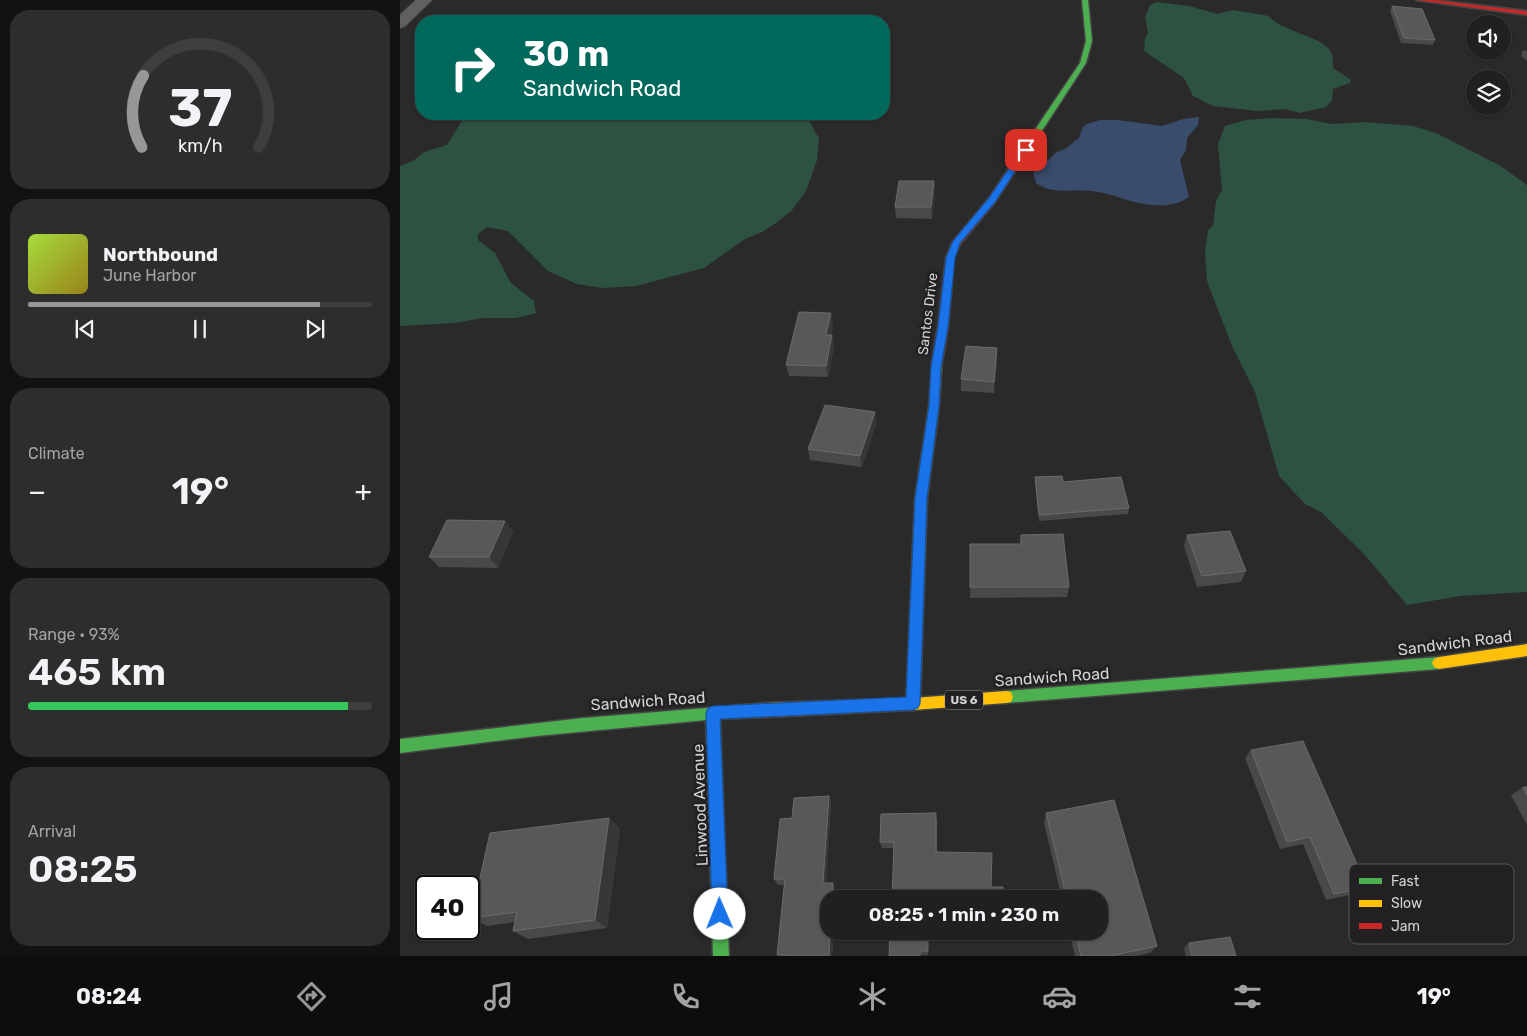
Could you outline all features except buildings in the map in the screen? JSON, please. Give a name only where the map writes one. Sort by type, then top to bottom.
[{"type":"street","points":[[400,23],[425,0]]},
{"type":"street","name":"Santos Drive","points":[[913,704],[921,498],[934,406],[936,367],[943,327],[950,258],[956,243],[992,200],[1083,64],[1089,41],[1085,0]]},
{"type":"street","points":[[1419,0],[1527,13]]},
{"type":"street","name":"Sandwich Road","points":[[400,746],[582,723],[713,713],[913,704],[1363,670],[1458,661],[1527,650]]},
{"type":"street","name":"Linwood Avenue","points":[[713,713],[720,956]]},
{"type":"green space","points":[[1157,2],[1189,6],[1217,14],[1233,10],[1269,16],[1283,26],[1327,47],[1332,54],[1333,68],[1351,80],[1350,83],[1333,89],[1332,101],[1326,107],[1300,113],[1285,109],[1257,111],[1213,106],[1193,96],[1184,78],[1144,51],[1145,39],[1148,33],[1145,18],[1150,5]]},
{"type":"green space","points":[[1272,118],[1306,119],[1332,124],[1364,122],[1413,126],[1436,133],[1499,165],[1527,185],[1527,592],[1460,596],[1407,605],[1364,554],[1321,512],[1305,504],[1279,476],[1255,392],[1232,346],[1207,281],[1205,252],[1208,230],[1213,225],[1216,201],[1222,190],[1218,144],[1225,126],[1246,120]]},
{"type":"green space","points":[[462,120],[809,120],[819,139],[817,160],[806,191],[792,210],[776,223],[762,232],[745,239],[704,268],[636,286],[603,288],[577,284],[548,271],[508,231],[487,227],[478,234],[478,240],[495,253],[511,283],[534,301],[536,313],[516,318],[483,318],[454,323],[400,326],[400,166],[413,161],[424,152],[447,145]]},
{"type":"water","points":[[1199,117],[1198,125],[1187,138],[1186,150],[1180,160],[1189,197],[1180,202],[1167,205],[1145,204],[1100,192],[1049,189],[1036,183],[1033,173],[1057,152],[1065,149],[1079,138],[1083,127],[1087,124],[1100,120],[1118,120],[1162,126],[1183,119]]},
{"type":"traffic: fast","points":[[1016,164],[1083,63],[1089,41],[1085,0]]},
{"type":"traffic: fast","points":[[913,704],[921,499],[934,406],[937,362]]},
{"type":"traffic: fast","points":[[1006,697],[1439,663]]},
{"type":"traffic: fast","points":[[400,746],[583,724],[766,710]]},
{"type":"traffic: fast","points":[[713,713],[721,956]]},
{"type":"traffic: slow","points":[[1439,663],[1527,650]]},
{"type":"traffic: slow","points":[[766,710],[913,704],[1006,697]]},
{"type":"traffic: jam","points":[[1419,0],[1527,13]]},
{"type":"traffic: jam","points":[[937,362],[943,327],[950,258],[956,243],[992,200],[1016,164]]},
{"type":"route","points":[[720,914],[713,713],[913,704],[921,498],[934,406],[936,367],[943,327],[950,258],[956,243],[992,200],[1026,150]]}]
